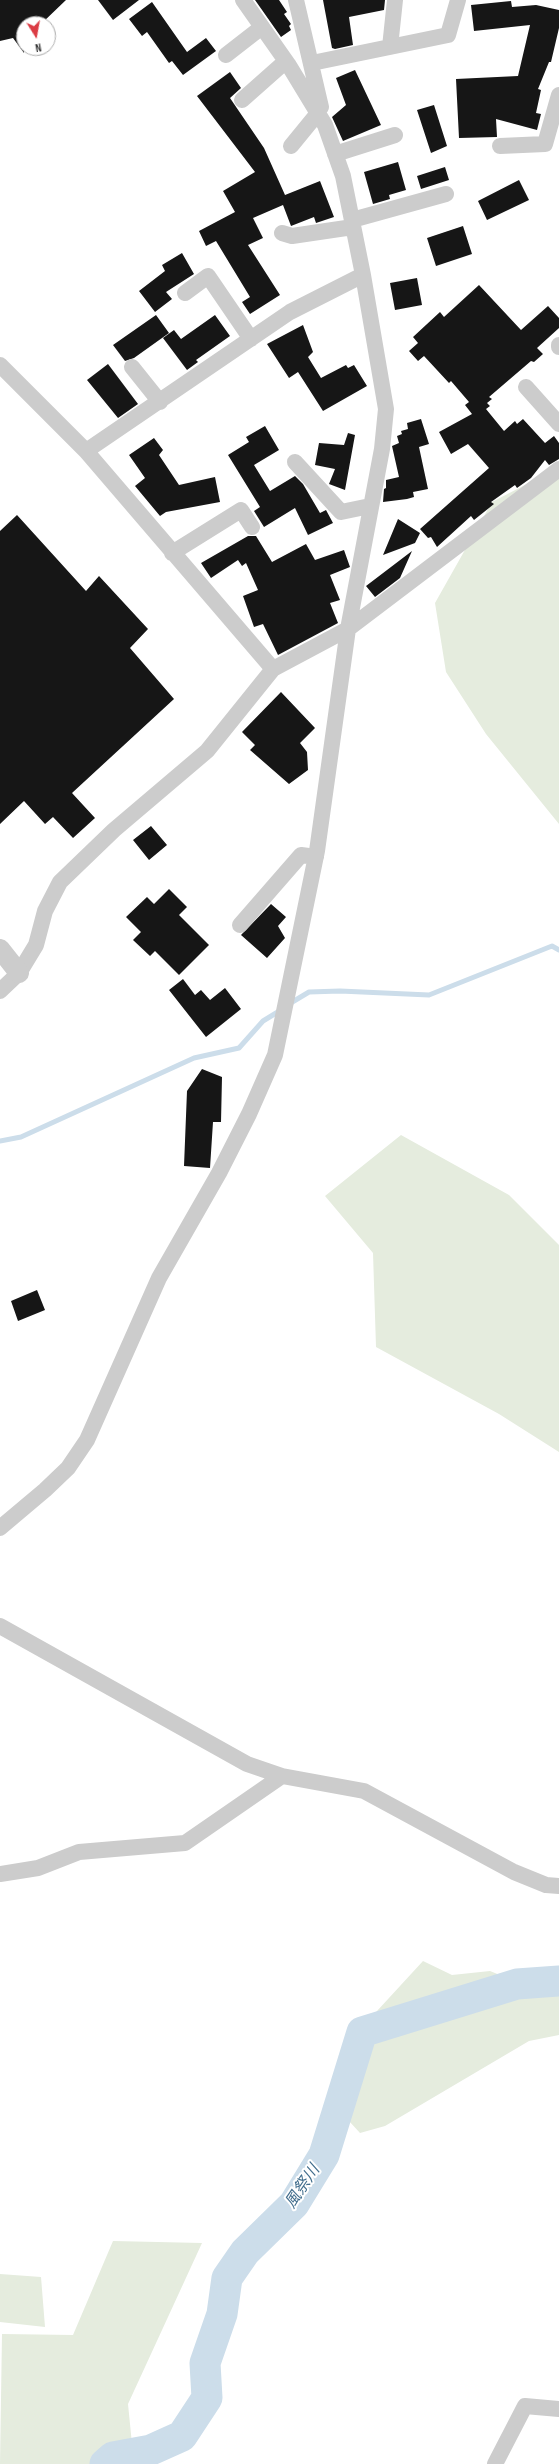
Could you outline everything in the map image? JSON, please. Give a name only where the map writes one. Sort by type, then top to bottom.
[{"type":"street","points":[[243,0],[286,61],[322,119]]},
{"type":"street","points":[[0,1528],[45,1490],[68,1468],[87,1440],[159,1278],[249,1114],[275,1055],[316,857],[348,629],[370,506],[382,449],[386,408],[363,275],[343,176],[322,119],[312,76],[312,63],[296,0]]},
{"type":"street","points":[[390,47],[395,0]]},
{"type":"street","points":[[312,63],[448,35],[458,0]]},
{"type":"street","points":[[226,55],[262,27]]},
{"type":"street","points":[[242,100],[286,61]]},
{"type":"street","points":[[500,146],[545,144],[559,96]]},
{"type":"street","points":[[291,146],[322,119]]},
{"type":"street","points":[[335,154],[395,135]]},
{"type":"street","points":[[282,233],[292,236],[353,224],[446,194]]},
{"type":"street","points":[[86,451],[290,312],[363,275]]},
{"type":"street","points":[[184,293],[208,276],[251,339]]},
{"type":"street","points":[[0,365],[86,451],[273,669]]},
{"type":"street","points":[[132,367],[160,402]]},
{"type":"street","points":[[526,387],[559,424]]},
{"type":"street","points":[[295,462],[341,512],[370,506]]},
{"type":"street","points":[[0,991],[19,973],[36,945],[45,911],[60,882],[114,830],[207,751],[273,669],[348,629],[559,469]]},
{"type":"street","points":[[172,553],[241,510],[252,527]]},
{"type":"street","points":[[240,925],[301,855],[316,857]]},
{"type":"street","points":[[0,949],[19,973]]},
{"type":"street","points":[[0,1626],[247,1764],[282,1776],[364,1791],[514,1872],[546,1885],[559,1886]]},
{"type":"street","points":[[0,1874],[38,1868],[79,1852],[185,1843],[282,1776]]},
{"type":"street","points":[[485,2464],[486,2462],[494,2464],[525,2406],[559,2409]]},
{"type":"shaded area","points":[[552,471],[559,471],[559,824],[486,734],[446,672],[435,603],[492,502]]},
{"type":"shaded area","points":[[401,1135],[509,1195],[559,1245],[559,1452],[499,1414],[376,1347],[373,1253],[325,1196]]},
{"type":"shaded area","points":[[423,1961],[452,1975],[490,1971],[546,1994],[559,1996],[559,2035],[529,2041],[385,2126],[360,2133],[349,2121],[357,2099],[342,2059],[377,2011]]},
{"type":"shaded area","points":[[113,2241],[202,2243],[128,2404],[134,2464],[0,2464],[2,2334],[73,2335]]},
{"type":"shaded area","points":[[0,2274],[41,2277],[45,2327],[0,2322]]},
{"type":"building","points":[[0,0],[66,0],[49,16],[16,16],[16,42],[13,38],[0,41]]},
{"type":"building","points":[[98,0],[139,0],[113,20]]},
{"type":"building","points":[[255,0],[279,0],[287,12],[284,14],[291,24],[289,26],[291,30],[281,37]]},
{"type":"building","points":[[323,0],[385,0],[384,10],[349,17],[353,45],[335,49],[332,48]]},
{"type":"building","points":[[511,1],[512,7],[536,5],[559,10],[559,28],[551,62],[549,62],[538,89],[541,90],[536,113],[541,114],[537,130],[496,119],[497,137],[459,138],[456,79],[518,76],[530,25],[474,31],[471,5]]},
{"type":"building","points":[[152,2],[187,52],[206,38],[216,51],[183,75],[172,61],[169,63],[147,32],[142,36],[129,19]]},
{"type":"building","points":[[355,70],[381,125],[343,141],[332,117],[346,105],[336,78]]},
{"type":"building","points":[[230,72],[241,88],[230,98],[264,148],[285,195],[320,181],[334,217],[316,223],[314,217],[291,226],[283,205],[253,218],[263,238],[248,245],[280,295],[250,314],[242,302],[250,297],[216,241],[206,246],[199,231],[235,212],[223,191],[255,172],[197,96]]},
{"type":"building","points":[[434,105],[447,146],[431,153],[417,110]]},
{"type":"building","points":[[398,162],[406,190],[389,195],[390,199],[373,204],[364,172]]},
{"type":"building","points":[[445,167],[449,180],[421,189],[417,176]]},
{"type":"building","points":[[519,180],[529,200],[487,220],[478,201]]},
{"type":"building","points":[[463,226],[472,254],[436,266],[427,238]]},
{"type":"building","points":[[182,253],[194,274],[166,292],[172,299],[155,312],[139,291],[165,271],[162,265]]},
{"type":"building","points":[[417,278],[422,305],[395,310],[390,283]]},
{"type":"building","points":[[479,285],[521,330],[548,306],[559,318],[559,328],[537,348],[543,354],[534,362],[531,361],[489,397],[492,399],[487,403],[490,406],[486,409],[504,431],[515,421],[517,424],[523,419],[545,443],[554,436],[559,443],[559,459],[549,465],[545,460],[531,478],[517,488],[515,485],[491,502],[494,504],[474,520],[471,516],[437,547],[431,537],[428,538],[420,529],[489,468],[468,444],[451,454],[439,432],[472,414],[465,405],[469,402],[451,381],[449,383],[424,356],[418,361],[409,351],[418,343],[413,337],[440,312],[444,317]]},
{"type":"building","points":[[156,315],[169,333],[134,358],[125,361],[113,345]]},
{"type":"building","points":[[215,315],[230,336],[196,360],[198,362],[187,370],[163,338],[174,330],[181,339]]},
{"type":"building","points":[[303,325],[313,352],[308,357],[321,378],[346,365],[348,368],[354,365],[367,386],[323,411],[298,372],[289,378],[267,344]]},
{"type":"building","points":[[108,364],[138,404],[118,418],[87,380]]},
{"type":"building","points":[[421,419],[429,444],[419,447],[428,489],[413,492],[414,497],[383,502],[386,480],[399,477],[392,446],[399,443],[397,436],[402,434],[401,431],[408,429],[407,423]]},
{"type":"building","points":[[265,426],[279,450],[254,465],[270,491],[295,476],[303,484],[320,513],[326,510],[333,523],[308,535],[295,508],[264,527],[254,511],[260,507],[228,455],[249,442],[246,437]]},
{"type":"building","points":[[348,433],[355,435],[345,490],[329,484],[335,469],[315,465],[319,443],[344,445]]},
{"type":"building","points":[[154,438],[163,450],[159,455],[179,485],[215,477],[220,502],[166,512],[160,516],[135,486],[145,478],[129,455]]},
{"type":"building","points":[[17,515],[86,591],[99,576],[148,629],[130,648],[174,699],[72,793],[95,818],[73,838],[53,817],[45,824],[24,801],[0,824],[0,531]]},
{"type":"building","points":[[398,519],[420,533],[415,543],[383,555]]},
{"type":"building","points":[[248,536],[256,536],[272,562],[306,544],[315,560],[344,550],[350,567],[330,575],[340,600],[330,603],[338,623],[278,655],[263,624],[254,627],[243,596],[258,590],[246,563],[242,566],[238,560],[211,578],[201,563]]},
{"type":"building","points":[[412,551],[400,578],[375,597],[366,586]]},
{"type":"building","points":[[281,692],[315,728],[300,743],[307,752],[308,770],[289,784],[250,750],[255,745],[242,732]]},
{"type":"building","points":[[151,826],[167,845],[149,860],[133,840]]},
{"type":"building","points":[[169,889],[187,907],[179,915],[209,945],[179,975],[155,951],[150,956],[133,940],[141,932],[126,917],[147,897],[154,904]]},
{"type":"building","points":[[271,904],[286,917],[278,926],[285,938],[267,958],[241,935]]},
{"type":"building","points":[[183,979],[195,995],[201,990],[210,1000],[225,988],[241,1009],[206,1037],[169,990]]},
{"type":"building","points":[[202,1069],[222,1077],[221,1122],[213,1122],[210,1168],[184,1166],[187,1091]]},
{"type":"building","points":[[37,1290],[45,1310],[18,1321],[11,1301]]},
{"type":"waterway","points":[[289,1004],[309,992],[340,991],[429,995],[552,946],[559,950]]},
{"type":"waterway","points":[[0,1141],[21,1137],[194,1058],[239,1048],[263,1021],[281,1010]]},
{"type":"waterway","name":"風祭川","points":[[105,2464],[113,2457],[151,2450],[182,2436],[207,2398],[205,2363],[222,2314],[227,2278],[245,2252],[294,2204],[324,2155],[362,2032],[517,1984],[559,1981]]}]
